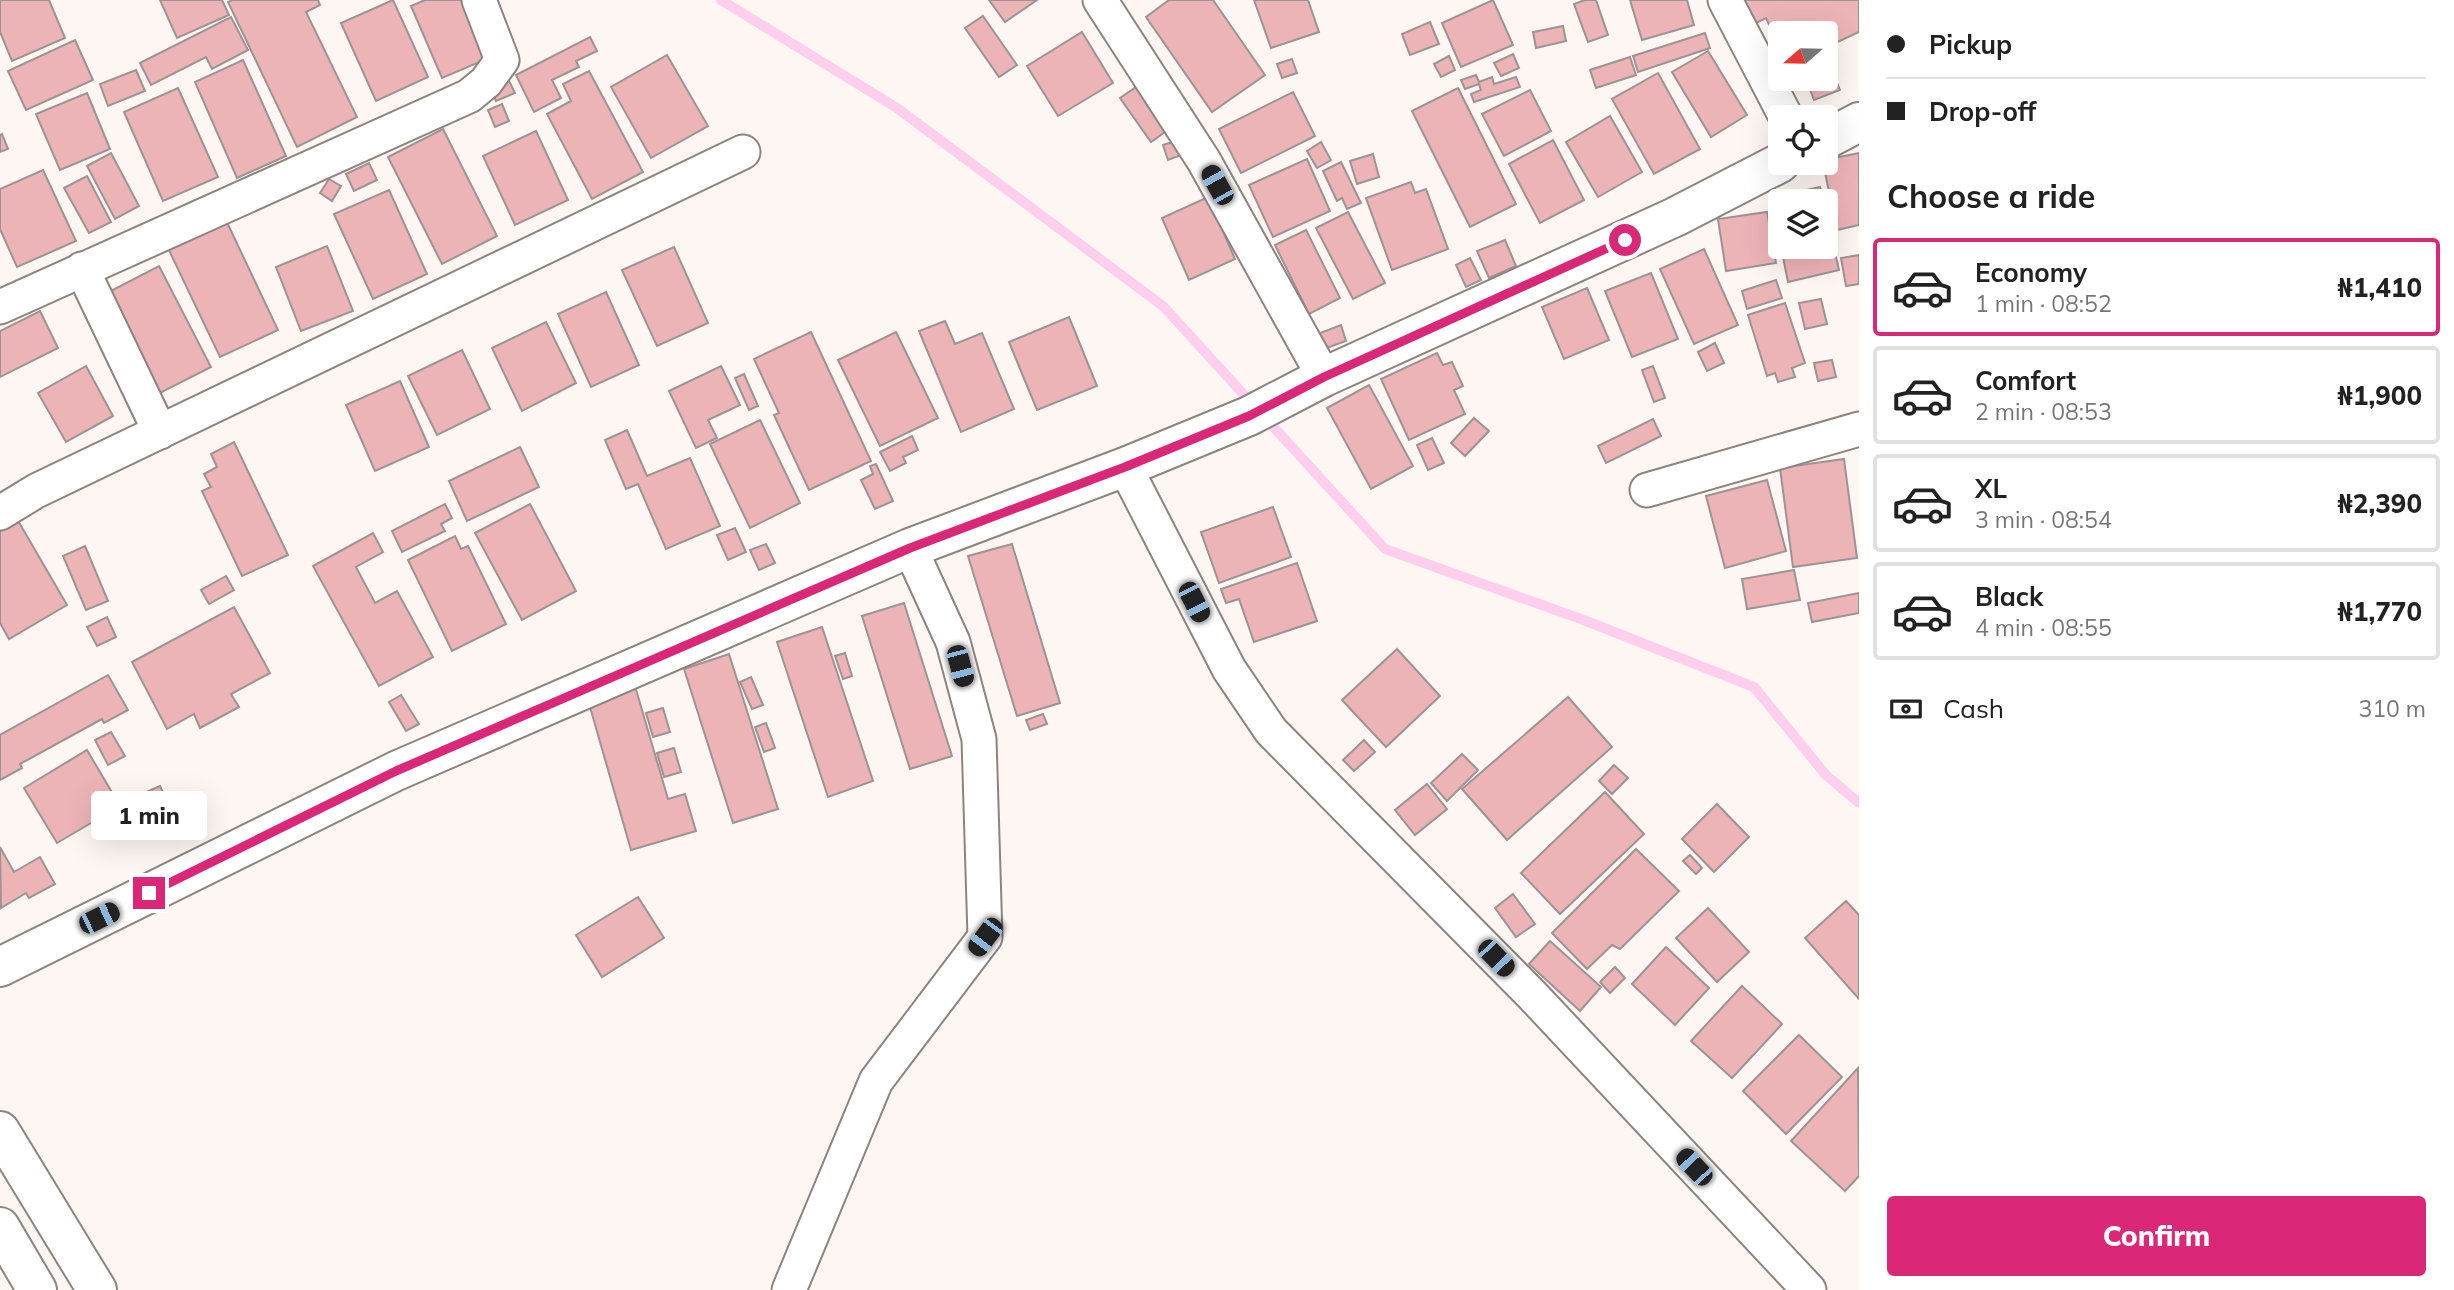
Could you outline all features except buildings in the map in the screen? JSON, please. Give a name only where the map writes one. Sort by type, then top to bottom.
[{"type":"street","points":[[0,307],[469,96],[486,82],[502,60],[478,0]]},
{"type":"street","points":[[1100,0],[1204,161],[1309,384]]},
{"type":"street","points":[[1725,0],[1780,105]]},
{"type":"street","points":[[1838,133],[1859,122]]},
{"type":"street","points":[[0,513],[36,491],[743,152]]},
{"type":"street","points":[[0,967],[396,771],[910,548],[1125,467],[1249,416],[1309,384],[1675,217],[1768,169]]},
{"type":"street","points":[[82,269],[160,432]]},
{"type":"street","points":[[1647,490],[1859,429]]},
{"type":"street","points":[[1125,467],[1229,670],[1271,731],[1533,996],[1809,1290]]},
{"type":"street","points":[[789,1290],[876,1081],[985,937],[979,739],[953,642],[910,548]]},
{"type":"street","points":[[0,1131],[97,1290]]},
{"type":"street","points":[[0,1227],[37,1290]]},
{"type":"waterway","points":[[721,0],[897,108],[1163,306],[1385,549],[1581,619],[1754,687],[1826,775],[1859,803]]},
{"type":"route","points":[[149,893],[396,771],[910,548],[1125,467],[1249,416],[1294,391],[1625,240]]}]
